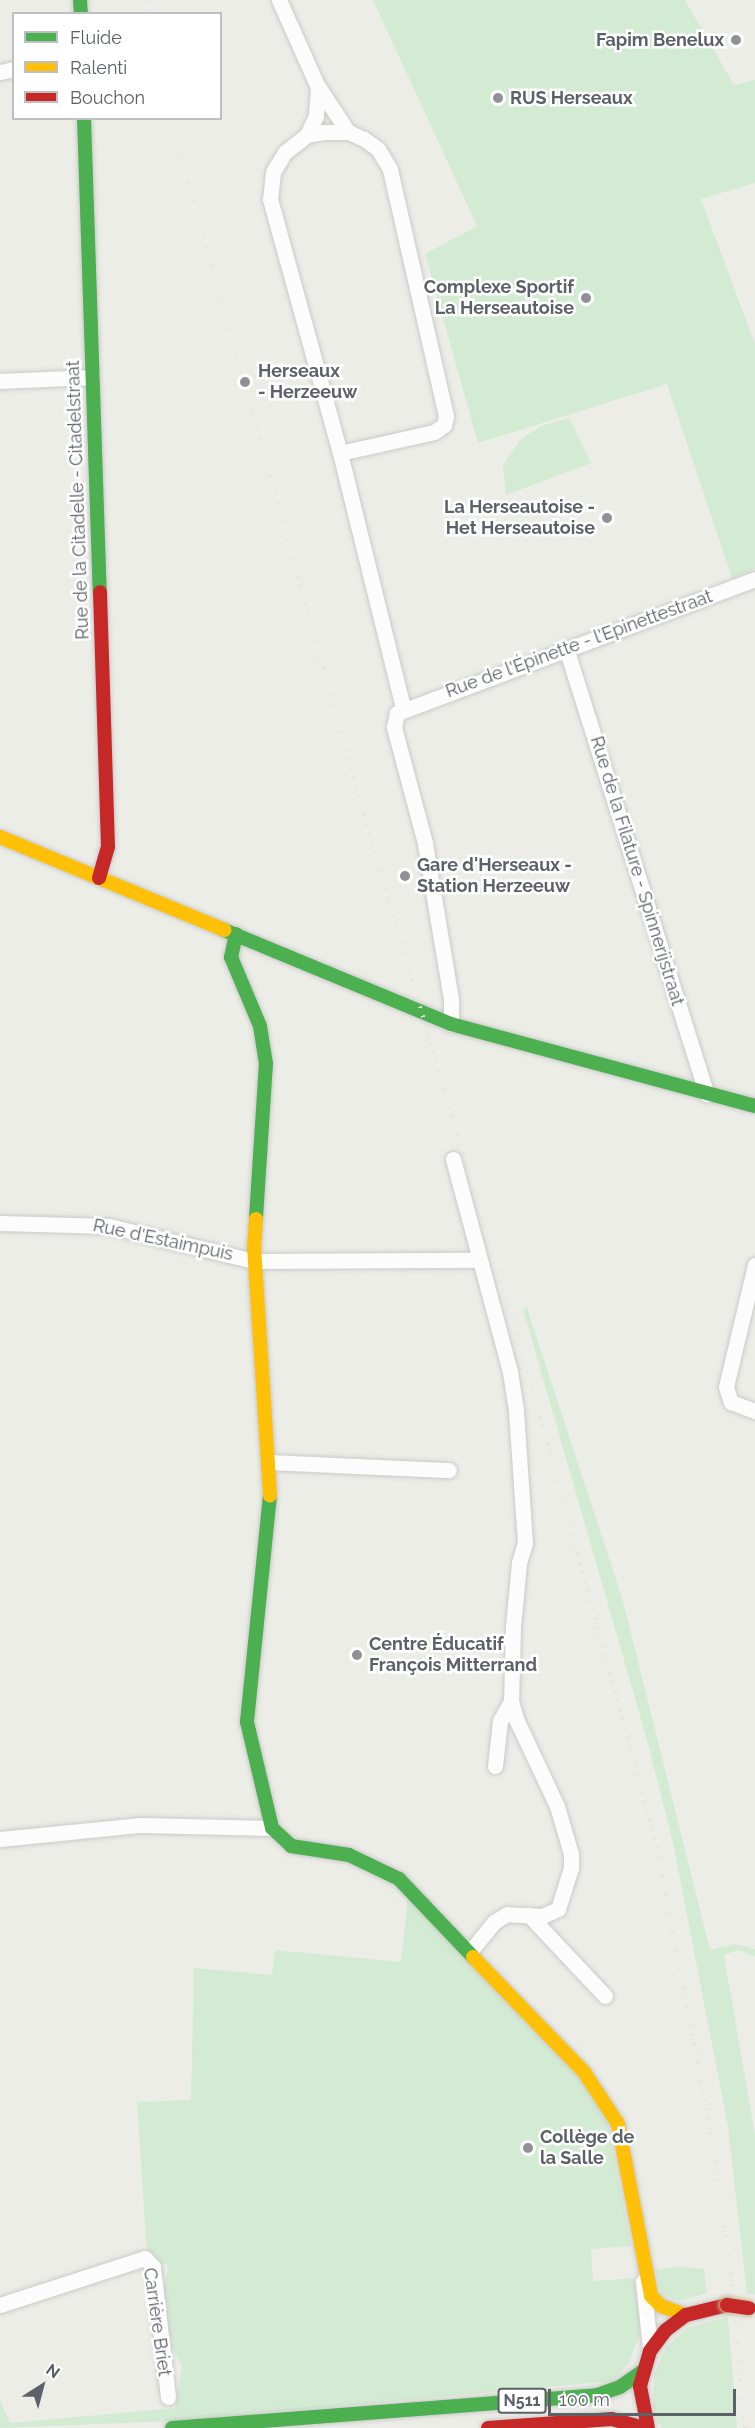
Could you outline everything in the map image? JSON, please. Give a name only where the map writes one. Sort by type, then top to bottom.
[{"type":"main road","name":"Rue de la Citadelle - Citadelstraat","points":[[84,120],[108,847],[99,878]]},
{"type":"main road","points":[[0,837],[452,1024],[755,1106]]},
{"type":"main road","points":[[236,934],[231,957],[260,1026],[266,1063],[254,1261],[270,1462],[268,1528],[247,1722],[272,1828],[291,1846],[349,1855],[391,1874],[470,1952],[584,2072],[618,2124],[645,2272],[656,2301],[686,2315]]},
{"type":"main road","points":[[646,2428],[641,2402],[643,2371],[650,2351],[666,2330],[686,2315],[727,2305],[753,2308]]},
{"type":"main road","name":"N511","points":[[172,2428],[597,2395],[620,2387],[643,2371]]},
{"type":"main road","name":"N511","points":[[488,2428],[612,2419],[646,2428]]},
{"type":"street","points":[[279,0],[317,85],[348,132],[378,149],[390,169],[446,416],[444,425],[434,432],[340,453]]},
{"type":"street","points":[[317,85],[316,116],[307,135],[280,158],[271,180],[270,199],[340,453],[404,708],[397,713],[394,727],[424,843],[452,999],[452,1024]]},
{"type":"street","points":[[307,135],[348,132]]},
{"type":"street","points":[[0,381],[92,377]]},
{"type":"street","name":"Rue de l'Épinette - l'Epinettestraat","points":[[404,708],[755,579]]},
{"type":"street","name":"Rue de la Filature - Spinnerijstraat","points":[[566,648],[707,1094]]},
{"type":"street","points":[[453,1159],[510,1372],[524,1490],[525,1544],[519,1563],[513,1627],[511,1701],[516,1719],[557,1806],[571,1854],[565,1893],[558,1910],[542,1916],[507,1914],[494,1922],[470,1952]]},
{"type":"street","name":"Rue d'Estaimpuis","points":[[0,1223],[109,1226],[254,1261],[480,1260]]},
{"type":"street","points":[[755,1264],[730,1363],[729,1397],[755,1411]]},
{"type":"street","points":[[270,1462],[449,1470]]},
{"type":"street","points":[[495,1766],[500,1721],[511,1701]]},
{"type":"street","points":[[0,1839],[141,1825],[272,1828]]},
{"type":"street","points":[[528,1915],[605,1996]]},
{"type":"street","name":"Carrière Briet","points":[[0,2305],[145,2258],[153,2267],[168,2397]]},
{"type":"street","points":[[645,2272],[641,2288],[650,2351]]},
{"type":"green space","name":"Complexe Sportif La Herseautoise","points":[[373,0],[685,0],[734,85],[755,80],[755,183],[701,199],[755,344],[755,569],[732,578],[667,384],[478,443],[425,254],[477,226]]},
{"type":"green space","points":[[569,418],[591,463],[506,495],[503,465],[520,440],[541,426]]},
{"type":"green space","points":[[527,1308],[623,1601],[710,1950],[735,1944],[755,1949],[755,1957],[739,1950],[724,1955],[755,2136],[755,2294],[747,2294],[728,2127],[673,1843],[647,1740],[523,1309]]},
{"type":"green space","points":[[408,1896],[583,2082],[607,2120],[631,2246],[591,2249],[593,2281],[634,2278],[641,2331],[629,2363],[613,2381],[175,2421],[0,2428],[0,2400],[10,2423],[175,2408],[182,2366],[166,2337],[164,2287],[169,2266],[147,2256],[137,2102],[191,2100],[194,1968],[272,1975],[275,1950],[401,1962]]},
{"type":"green space","points":[[679,2266],[704,2269],[707,2293],[679,2301],[662,2295],[656,2270]]},
{"type":"green space","points":[[728,2317],[737,2428],[661,2428],[653,2409],[654,2375],[666,2347],[687,2328]]},
{"type":"railway","points":[[149,0],[152,12]]},
{"type":"railway","points":[[172,120],[364,815],[540,1416],[657,1847],[711,2132],[731,2275],[745,2428]]},
{"type":"traffic: fast","points":[[80,0],[81,12]]},
{"type":"traffic: fast","points":[[84,120],[100,592]]},
{"type":"traffic: fast","points":[[224,930],[451,1024],[755,1106]]},
{"type":"traffic: fast","points":[[236,934],[231,957],[260,1026],[266,1063],[256,1219]]},
{"type":"traffic: fast","points":[[270,1495],[247,1722],[272,1828],[291,1846],[349,1855],[399,1879],[473,1957]]},
{"type":"traffic: fast","points":[[172,2428],[597,2395],[620,2387],[643,2371]]},
{"type":"traffic: slow","points":[[0,837],[224,930]]},
{"type":"traffic: slow","points":[[256,1219],[254,1247],[270,1495]]},
{"type":"traffic: slow","points":[[473,1957],[584,2072],[618,2124],[651,2296],[661,2306],[686,2315]]},
{"type":"traffic: jam","points":[[99,878],[108,847],[100,592]]},
{"type":"traffic: jam","points":[[648,2428],[640,2386],[650,2351],[666,2330],[686,2315],[727,2305]]},
{"type":"traffic: jam","points":[[727,2305],[749,2308]]},
{"type":"traffic: jam","points":[[488,2428],[612,2419],[644,2428]]},
{"type":"place","name":"Fapim Benelux","points":[[736,40]]},
{"type":"place","name":"RUS Herseaux","points":[[498,98]]},
{"type":"place","name":"Complexe Sportif La Herseautoise","points":[[586,298]]},
{"type":"place","name":"Herseaux - Herzeeuw","points":[[245,382]]},
{"type":"place","name":"La Herseautoise - Het Herseautoise","points":[[607,518]]},
{"type":"place","name":"Gare d'Herseaux - Station Herzeeuw","points":[[405,876]]},
{"type":"place","name":"Centre Éducatif François Mitterrand","points":[[357,1655]]},
{"type":"place","name":"Collège de la Salle","points":[[528,2148]]}]
